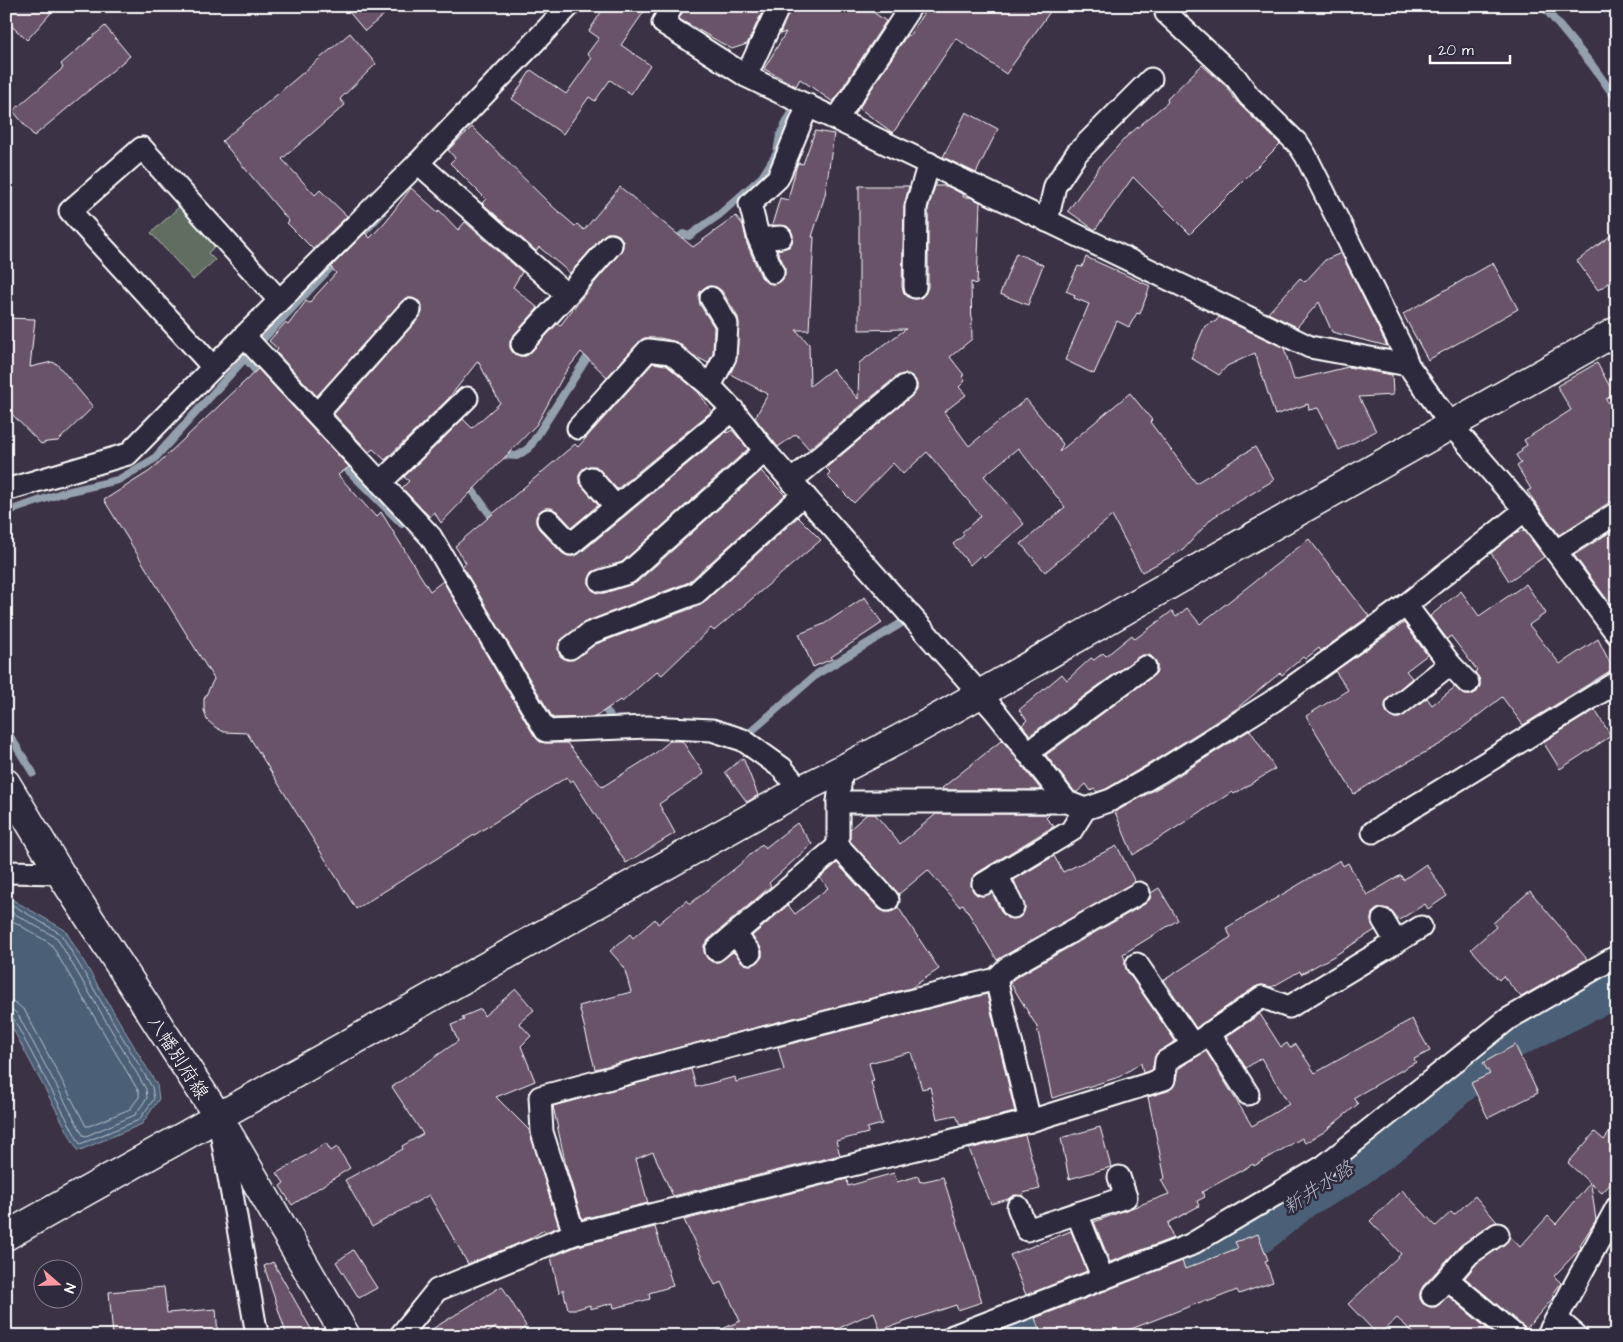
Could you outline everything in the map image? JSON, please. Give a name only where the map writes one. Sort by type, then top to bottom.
[{"type":"street","points":[[6,490],[128,454],[279,300],[418,163],[569,6]]},
{"type":"street","points":[[672,6],[662,24],[746,76],[1310,347],[1408,365]]},
{"type":"street","points":[[746,76],[779,6]]},
{"type":"street","points":[[837,119],[906,8]]},
{"type":"street","points":[[1166,13],[1236,78],[1249,96],[1299,145],[1401,346],[1408,365],[1451,425],[1525,510],[1617,634]]},
{"type":"street","points":[[1047,221],[1056,186],[1077,153],[1151,79]]},
{"type":"street","points":[[773,272],[759,239],[750,204],[778,178],[808,105]]},
{"type":"street","points":[[213,367],[70,210],[142,148],[279,300]]},
{"type":"street","points":[[418,163],[567,294]]},
{"type":"street","points":[[915,287],[916,207],[929,163]]},
{"type":"street","points":[[759,239],[781,238]]},
{"type":"street","points":[[522,344],[612,245]]},
{"type":"street","points":[[710,298],[727,324],[725,357],[710,386]]},
{"type":"street","points":[[317,414],[410,310]]},
{"type":"street","points":[[6,1236],[800,790],[978,694],[1617,331]]},
{"type":"street","points":[[244,336],[431,537],[546,731],[648,727],[712,730],[743,740],[782,768],[800,790]]},
{"type":"street","points":[[578,428],[648,350],[671,353],[710,386],[734,410],[765,451],[995,711],[1027,752],[1076,806]]},
{"type":"street","points":[[570,648],[590,633],[696,592],[798,487],[905,386]]},
{"type":"street","points":[[381,482],[467,398]]},
{"type":"street","points":[[548,520],[571,544],[734,410]]},
{"type":"street","points":[[601,581],[628,573],[765,451]]},
{"type":"street","points":[[591,478],[616,507]]},
{"type":"street","points":[[838,802],[1076,806],[1111,800],[1273,701],[1406,605],[1525,510]]},
{"type":"street","points":[[1556,551],[1617,513]]},
{"type":"street","points":[[1406,605],[1450,664],[1468,683]]},
{"type":"street","points":[[1397,706],[1450,664]]},
{"type":"street","points":[[1027,752],[1144,667]]},
{"type":"street","points":[[1373,832],[1617,682]]},
{"type":"street","points":[[842,769],[838,802],[838,846],[888,900]]},
{"type":"street","name":"八幡別府線","points":[[6,783],[60,873],[218,1118],[346,1336]]},
{"type":"street","points":[[1013,907],[990,880],[1071,831],[1076,806]]},
{"type":"street","points":[[716,950],[838,846]]},
{"type":"street","points":[[6,872],[60,873]]},
{"type":"street","points":[[574,1234],[542,1132],[540,1097],[996,979],[1007,968],[1139,893]]},
{"type":"street","points":[[1383,920],[1396,942]]},
{"type":"street","points":[[400,1336],[437,1290],[574,1234],[1030,1121],[1164,1079],[1166,1061],[1262,997],[1289,1007],[1421,927]]},
{"type":"street","points":[[735,934],[750,953]]},
{"type":"street","points":[[953,1336],[1190,1245],[1324,1166],[1508,1019],[1617,956]]},
{"type":"street","points":[[1137,964],[1248,1094]]},
{"type":"street","points":[[996,979],[1030,1121]]},
{"type":"street","points":[[218,1118],[256,1329],[259,1336]]},
{"type":"street","points":[[1018,1207],[1027,1230],[1126,1197],[1119,1177]]},
{"type":"street","points":[[1577,1336],[1552,1327],[1617,1207]]},
{"type":"street","points":[[1078,1213],[1103,1279]]},
{"type":"street","points":[[1432,1295],[1470,1254],[1498,1234]]},
{"type":"street","points":[[1447,1279],[1516,1336]]},
{"type":"green space","points":[[181,205],[216,245],[208,253],[215,260],[193,280],[151,233]]},
{"type":"water","points":[[6,896],[65,930],[157,1085],[159,1099],[142,1124],[78,1151],[6,1016]]},
{"type":"building","points":[[12,6],[57,6],[27,40],[6,21],[6,13]]},
{"type":"building","points":[[344,6],[394,6],[365,31]]},
{"type":"building","points":[[605,6],[648,6],[621,45],[650,65],[631,94],[610,80],[595,101],[589,97],[563,134],[512,99],[531,70],[566,94],[592,58],[587,54],[599,38],[589,31]]},
{"type":"building","points":[[684,6],[765,6],[747,44],[732,49],[679,19]]},
{"type":"building","points":[[791,6],[864,6],[886,21],[833,102],[800,79],[796,86],[764,69],[786,32],[780,34]]},
{"type":"building","points":[[928,6],[1054,6],[1006,74],[956,38],[893,133],[859,108]]},
{"type":"building","points":[[105,26],[130,56],[34,136],[13,111],[63,68],[61,64]]},
{"type":"building","points":[[350,33],[376,64],[340,99],[345,105],[282,159],[315,195],[320,190],[347,216],[313,249],[287,223],[289,221],[222,141]]},
{"type":"building","points":[[1202,65],[1228,88],[1240,105],[1280,144],[1190,234],[1133,177],[1095,230],[1068,211],[1100,166],[1126,137],[1168,102],[1167,99]]},
{"type":"building","points":[[966,112],[998,129],[976,173],[943,157]]},
{"type":"building","points":[[472,127],[552,206],[575,226],[577,224],[584,230],[620,187],[693,247],[736,216],[743,225],[747,244],[761,277],[766,282],[772,284],[778,283],[785,274],[785,267],[777,250],[789,247],[793,236],[787,226],[772,225],[780,198],[788,200],[796,168],[798,163],[803,164],[815,131],[834,134],[825,195],[812,237],[814,237],[809,330],[796,330],[809,344],[810,386],[832,369],[858,399],[859,363],[906,329],[859,330],[859,186],[909,186],[904,207],[902,287],[908,297],[915,299],[921,298],[928,287],[928,209],[935,186],[947,186],[964,195],[963,197],[970,197],[980,202],[977,284],[971,282],[972,339],[950,357],[964,375],[962,376],[965,381],[959,387],[966,395],[944,412],[969,446],[1026,399],[1063,444],[1059,452],[1130,393],[1152,420],[1150,422],[1196,483],[1255,447],[1274,480],[1212,518],[1183,550],[1142,572],[1112,516],[1045,572],[1021,544],[1065,507],[1018,448],[984,476],[1024,524],[984,558],[981,555],[970,565],[953,544],[964,535],[962,532],[981,516],[927,452],[903,474],[893,463],[854,503],[827,476],[830,472],[826,468],[913,395],[917,390],[914,378],[909,374],[897,376],[809,449],[796,434],[778,447],[755,418],[768,394],[730,374],[737,358],[738,317],[722,291],[710,286],[705,287],[700,292],[699,298],[700,305],[714,327],[713,354],[708,363],[693,355],[679,343],[660,338],[644,338],[607,377],[581,352],[566,371],[537,424],[441,523],[434,512],[430,517],[402,488],[409,481],[404,477],[463,419],[472,428],[500,403],[478,361],[448,399],[385,460],[373,449],[369,452],[334,414],[419,318],[422,306],[419,301],[406,298],[401,302],[317,396],[276,352],[278,349],[269,341],[285,323],[288,325],[306,301],[309,303],[336,273],[331,267],[365,233],[370,238],[386,221],[411,188],[438,212],[439,210],[458,230],[465,222],[522,272],[513,287],[538,308],[513,336],[510,348],[513,353],[526,356],[557,324],[560,326],[620,253],[623,241],[619,235],[607,233],[570,273],[539,247],[536,251],[482,203],[486,199],[450,163],[455,158],[448,150]]},
{"type":"building","points":[[1617,231],[1617,277],[1598,290],[1577,261]]},
{"type":"building","points":[[1016,253],[1043,265],[1028,305],[1000,294]]},
{"type":"building","points":[[1341,253],[1387,346],[1332,332],[1319,302],[1297,327],[1268,313],[1300,278],[1305,282],[1325,260]]},
{"type":"building","points":[[1086,257],[1150,286],[1140,314],[1137,313],[1129,327],[1117,321],[1094,374],[1065,360],[1089,304],[1074,298],[1075,295],[1066,291],[1078,266],[1082,267]]},
{"type":"building","points":[[1493,263],[1518,309],[1428,360],[1403,314]]},
{"type":"building","points":[[1219,317],[1284,348],[1294,380],[1348,367],[1392,375],[1393,395],[1359,397],[1376,431],[1339,450],[1318,408],[1309,410],[1308,404],[1275,415],[1255,353],[1227,366],[1219,375],[1191,358],[1205,326],[1216,321]]},
{"type":"building","points":[[6,318],[35,319],[30,367],[52,362],[57,364],[93,407],[58,441],[41,444],[6,408]]},
{"type":"building","points":[[653,363],[666,365],[698,392],[712,411],[617,489],[596,466],[589,466],[583,469],[579,474],[579,481],[598,505],[572,527],[557,511],[551,508],[545,508],[540,511],[536,517],[539,529],[562,553],[568,556],[579,554],[726,432],[732,430],[748,449],[622,562],[592,572],[589,585],[592,590],[598,593],[605,593],[636,583],[761,471],[785,495],[689,582],[583,623],[559,643],[558,650],[560,656],[566,660],[572,660],[596,644],[701,605],[798,517],[821,540],[714,631],[711,628],[662,675],[657,671],[622,702],[620,700],[595,717],[553,718],[462,566],[466,563],[455,546],[575,444],[578,447]]},
{"type":"building","points":[[1597,363],[1614,394],[1606,399],[1617,416],[1617,501],[1610,502],[1559,535],[1527,491],[1531,489],[1517,466],[1521,463],[1516,455],[1527,445],[1524,440],[1571,410],[1557,386]]},
{"type":"building","points":[[258,369],[349,467],[338,475],[376,517],[381,512],[430,591],[443,581],[535,737],[540,742],[567,743],[602,787],[653,755],[670,741],[682,741],[704,774],[659,804],[675,833],[626,863],[573,780],[570,782],[567,777],[356,909],[247,733],[224,732],[207,720],[204,710],[204,699],[214,679],[104,500],[150,471]]},
{"type":"building","points":[[1617,528],[1617,613],[1574,555]]},
{"type":"building","points":[[1524,530],[1544,557],[1509,581],[1491,553],[1513,535]]},
{"type":"building","points":[[1309,539],[1369,616],[1321,651],[1319,648],[1305,659],[1303,657],[1282,675],[1280,673],[1236,709],[1152,762],[1106,789],[1097,792],[1094,789],[1091,791],[1086,784],[1075,792],[1046,755],[1152,677],[1157,672],[1155,660],[1150,655],[1138,657],[1030,735],[1022,725],[1027,720],[1019,710],[1062,674],[1067,680],[1091,658],[1094,660],[1103,653],[1106,656],[1132,635],[1135,639],[1172,611],[1176,617],[1187,608],[1200,624]]},
{"type":"building","points":[[1526,584],[1546,613],[1529,625],[1560,664],[1598,639],[1613,669],[1523,725],[1502,697],[1444,742],[1354,794],[1306,716],[1348,690],[1335,671],[1404,623],[1427,655],[1406,671],[1412,678],[1386,701],[1385,708],[1388,714],[1393,718],[1399,718],[1427,698],[1432,705],[1455,687],[1464,695],[1471,695],[1477,692],[1480,686],[1480,680],[1475,672],[1477,670],[1451,636],[1447,639],[1430,616],[1461,591],[1479,616]]},
{"type":"building","points":[[865,597],[882,623],[831,657],[832,659],[813,667],[799,634],[824,624]]},
{"type":"building","points":[[1595,710],[1611,736],[1560,769],[1543,742]]},
{"type":"building","points":[[1250,730],[1275,769],[1234,794],[1232,792],[1133,855],[1115,812],[1165,784]]},
{"type":"building","points":[[1002,740],[1041,790],[943,790],[942,788]]},
{"type":"building","points":[[743,758],[758,795],[747,802],[725,772]]},
{"type":"building","points":[[867,814],[875,814],[900,844],[936,814],[1050,814],[1046,818],[1054,826],[977,873],[972,878],[971,885],[973,891],[977,895],[983,896],[992,893],[1002,913],[1007,918],[1018,918],[1023,914],[1025,907],[1014,880],[1054,856],[1063,872],[1117,846],[1135,882],[997,960],[963,904],[959,906],[928,870],[899,894],[850,841],[850,829]]},
{"type":"building","points":[[797,823],[812,844],[769,883],[771,886],[708,940],[704,945],[704,952],[707,958],[712,962],[719,962],[733,952],[745,964],[757,963],[762,957],[762,951],[752,936],[788,905],[795,914],[828,888],[820,878],[837,863],[879,909],[890,912],[898,907],[939,969],[911,988],[595,1069],[579,1006],[631,992],[624,967],[610,951],[630,934],[633,938],[655,919],[658,924],[687,900],[690,904],[738,866],[762,844],[765,848]]},
{"type":"building","points":[[1340,860],[1343,866],[1348,863],[1367,895],[1401,875],[1403,880],[1426,864],[1447,896],[1428,909],[1425,904],[1399,920],[1389,909],[1377,909],[1372,913],[1371,920],[1375,930],[1301,974],[1300,971],[1272,987],[1261,985],[1255,987],[1196,1028],[1164,980],[1231,937],[1226,928]]},
{"type":"building","points":[[1159,888],[1178,920],[1123,954],[1127,971],[1175,1041],[1156,1054],[1152,1070],[1143,1073],[1141,1063],[1119,1077],[1052,1098],[1037,1027],[1010,982],[1145,904],[1150,899],[1151,893]]},
{"type":"building","points":[[1530,891],[1587,959],[1521,997],[1503,976],[1499,980],[1471,949],[1496,927],[1493,923]]},
{"type":"building","points":[[516,989],[534,1010],[519,1023],[531,1036],[521,1046],[535,1081],[496,1097],[529,1130],[559,1227],[545,1232],[544,1230],[529,1239],[468,1264],[429,1195],[372,1227],[345,1180],[403,1149],[402,1146],[423,1134],[392,1087],[458,1041],[451,1025],[464,1020],[462,1017],[481,1009],[484,1016]]},
{"type":"building","points":[[987,994],[1015,1112],[960,1125],[956,1115],[937,1119],[930,1087],[922,1089],[911,1052],[869,1063],[874,1081],[871,1082],[882,1124],[867,1128],[868,1133],[836,1141],[840,1155],[673,1196],[653,1152],[636,1159],[648,1203],[582,1219],[566,1166],[553,1106],[691,1069],[696,1087],[735,1077],[736,1082],[784,1070],[778,1047]]},
{"type":"building","points":[[1260,1014],[1281,1047],[1287,1043],[1290,1048],[1296,1044],[1315,1073],[1412,1019],[1430,1051],[1414,1059],[1416,1062],[1353,1098],[1358,1104],[1324,1132],[1305,1143],[1302,1138],[1254,1166],[1253,1164],[1202,1192],[1205,1197],[1197,1201],[1199,1206],[1168,1223],[1173,1238],[1110,1262],[1094,1222],[1169,1194],[1161,1180],[1165,1178],[1148,1097],[1168,1091],[1173,1087],[1178,1069],[1206,1051],[1252,1126],[1289,1104],[1261,1058],[1246,1068],[1226,1037]]},
{"type":"building","points":[[1515,1045],[1538,1093],[1488,1118],[1471,1083],[1490,1074],[1483,1063]]},
{"type":"building","points":[[1617,1122],[1617,1177],[1602,1193],[1591,1184],[1596,1220],[1580,1245],[1581,1248],[1554,1276],[1561,1283],[1553,1294],[1555,1296],[1526,1329],[1465,1278],[1477,1263],[1505,1244],[1510,1236],[1520,1247],[1548,1216],[1556,1224],[1590,1183],[1568,1163],[1595,1132],[1604,1140]]},
{"type":"building","points":[[1100,1127],[1111,1167],[1069,1179],[1061,1138]]},
{"type":"building","points":[[1025,1135],[1040,1189],[1023,1193],[1023,1196],[1014,1195],[1008,1199],[991,1204],[969,1149]]},
{"type":"building","points":[[326,1143],[331,1151],[337,1147],[350,1168],[292,1205],[280,1186],[284,1183],[277,1173]]},
{"type":"building","points":[[894,1173],[897,1182],[918,1176],[920,1182],[943,1177],[982,1302],[958,1310],[956,1305],[880,1330],[874,1312],[822,1336],[707,1336],[740,1321],[722,1282],[715,1285],[684,1220],[847,1179],[848,1186]]},
{"type":"building","points":[[1402,1190],[1436,1226],[1451,1212],[1454,1215],[1475,1196],[1497,1222],[1491,1224],[1460,1246],[1423,1286],[1420,1293],[1420,1299],[1423,1304],[1430,1307],[1436,1307],[1448,1296],[1496,1336],[1417,1336],[1397,1318],[1378,1335],[1348,1304],[1401,1254],[1370,1221]]},
{"type":"building","points":[[655,1227],[673,1286],[649,1293],[650,1299],[614,1308],[613,1303],[590,1309],[590,1305],[577,1309],[568,1309],[563,1289],[559,1293],[551,1257],[578,1246]]},
{"type":"building","points":[[1071,1231],[1087,1271],[1026,1295],[1010,1255]]},
{"type":"building","points":[[1258,1234],[1268,1260],[1265,1261],[1273,1282],[1239,1294],[1237,1290],[1207,1302],[1206,1300],[1113,1336],[1042,1336],[1035,1318],[1182,1261],[1185,1269],[1238,1248],[1235,1242]]},
{"type":"building","points":[[353,1250],[377,1288],[359,1298],[336,1262]]},
{"type":"building","points":[[273,1262],[315,1336],[287,1336],[264,1266]]},
{"type":"building","points":[[502,1286],[526,1326],[516,1336],[504,1336],[496,1327],[483,1336],[421,1336]]},
{"type":"building","points":[[164,1287],[167,1313],[216,1309],[218,1336],[113,1336],[109,1292]]},
{"type":"waterway","points":[[1543,6],[1592,65],[1617,100]]},
{"type":"waterway","points":[[673,243],[683,234],[689,236],[719,215],[762,177],[777,153],[780,135],[791,114]]},
{"type":"waterway","points":[[6,512],[62,493],[118,480],[154,459],[245,358],[382,213]]},
{"type":"waterway","points":[[497,457],[502,455],[517,456],[529,448],[592,350]]},
{"type":"waterway","points":[[245,358],[262,378]]},
{"type":"waterway","points":[[339,461],[402,524]]},
{"type":"waterway","points":[[467,483],[497,524]]},
{"type":"waterway","points":[[742,734],[747,735],[817,674],[900,624]]},
{"type":"waterway","points":[[600,702],[615,723],[617,723]]},
{"type":"waterway","points":[[6,730],[33,773]]},
{"type":"waterway","name":"新井水路","points":[[987,1336],[1232,1242],[1258,1229],[1301,1194],[1345,1170],[1392,1136],[1508,1036],[1617,982]]}]
